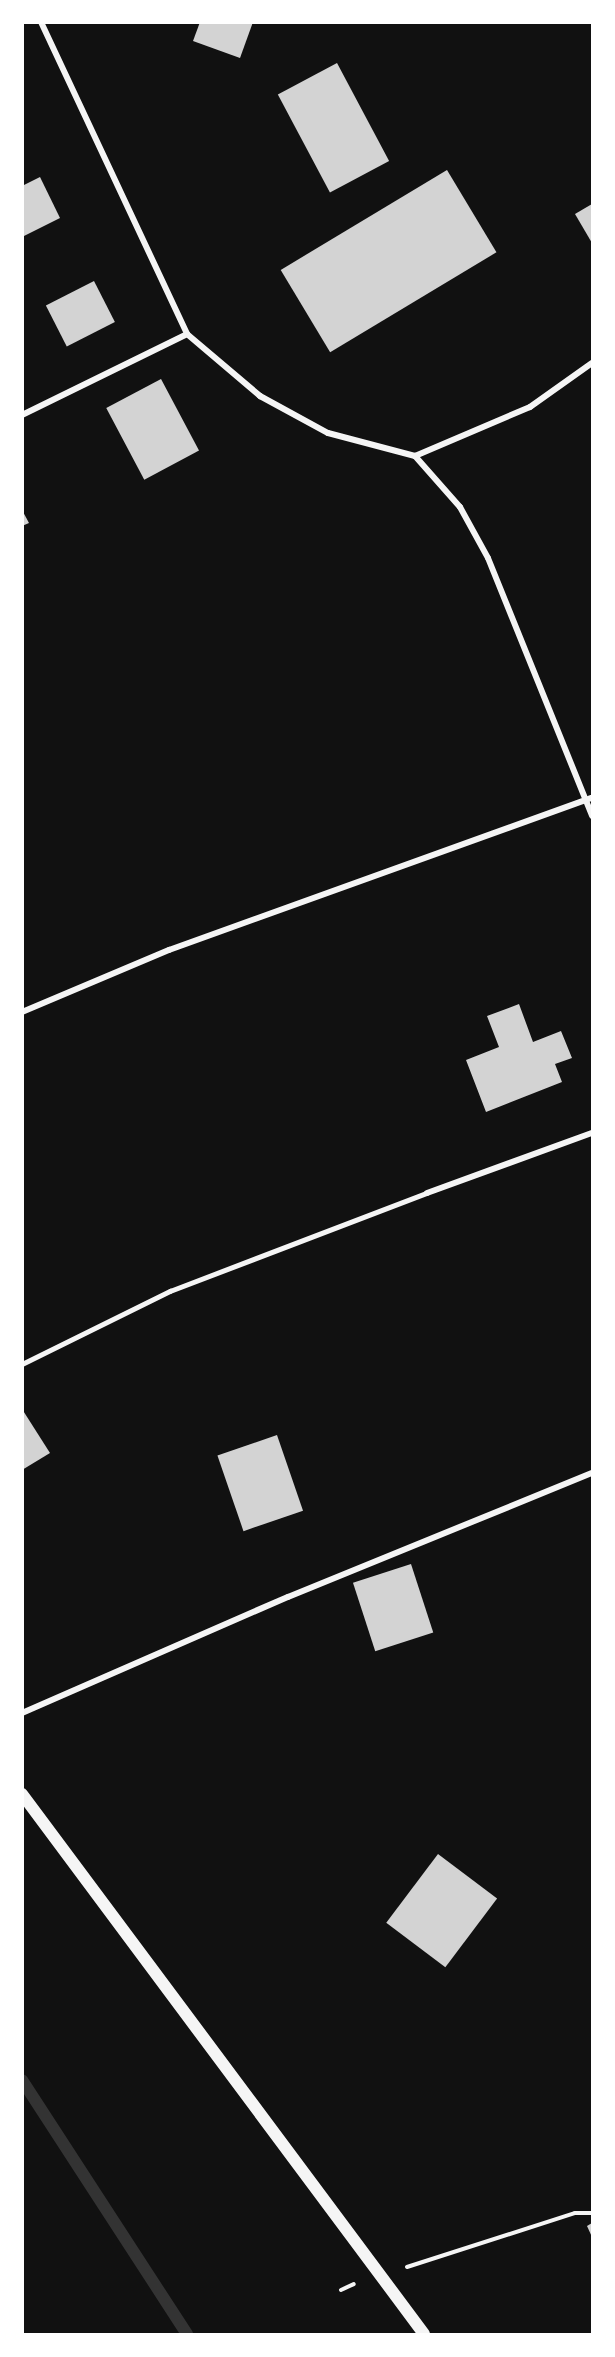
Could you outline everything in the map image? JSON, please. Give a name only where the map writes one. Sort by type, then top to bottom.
[{"type":"main road","points":[[22,1794],[424,2334]]},
{"type":"street","points":[[41,22],[187,334],[260,396],[328,433],[415,456],[460,507],[488,558],[589,799],[592,816]]},
{"type":"street","points":[[22,415],[187,334]]},
{"type":"street","points":[[415,456],[530,407],[592,363]]},
{"type":"street","points":[[22,1012],[169,950],[589,799]]},
{"type":"street","points":[[427,1193],[592,1133]]},
{"type":"street","points":[[22,1713],[288,1597],[592,1473]]},
{"type":"lane","points":[[22,1364],[170,1291],[427,1193]]},
{"type":"path","points":[[341,2290],[378,2274],[575,2213],[592,2213]]},
{"type":"building","points":[[200,22],[253,22],[240,58],[193,41]]},
{"type":"building","points":[[337,63],[389,161],[330,192],[278,94]]},
{"type":"building","points":[[447,170],[496,252],[330,352],[281,270]]},
{"type":"building","points":[[40,177],[60,218],[22,237],[22,186]]},
{"type":"building","points":[[592,204],[592,243],[575,214]]},
{"type":"building","points":[[94,281],[115,322],[67,347],[46,306]]},
{"type":"building","points":[[161,379],[199,451],[144,480],[106,408]]},
{"type":"building","points":[[22,510],[29,523],[22,526]]},
{"type":"building","points":[[519,1004],[533,1042],[561,1031],[572,1058],[555,1064],[562,1082],[486,1112],[466,1060],[499,1047],[487,1016]]},
{"type":"building","points":[[22,1409],[50,1453],[22,1470]]},
{"type":"building","points":[[277,1435],[303,1511],[243,1531],[217,1456]]},
{"type":"building","points":[[411,1564],[433,1632],[375,1651],[353,1583]]},
{"type":"building","points":[[438,1854],[497,1899],[445,1967],[386,1923]]},
{"type":"building","points":[[592,2223],[592,2237],[587,2226]]},
{"type":"waterway","points":[[22,2080],[187,2334]]}]
